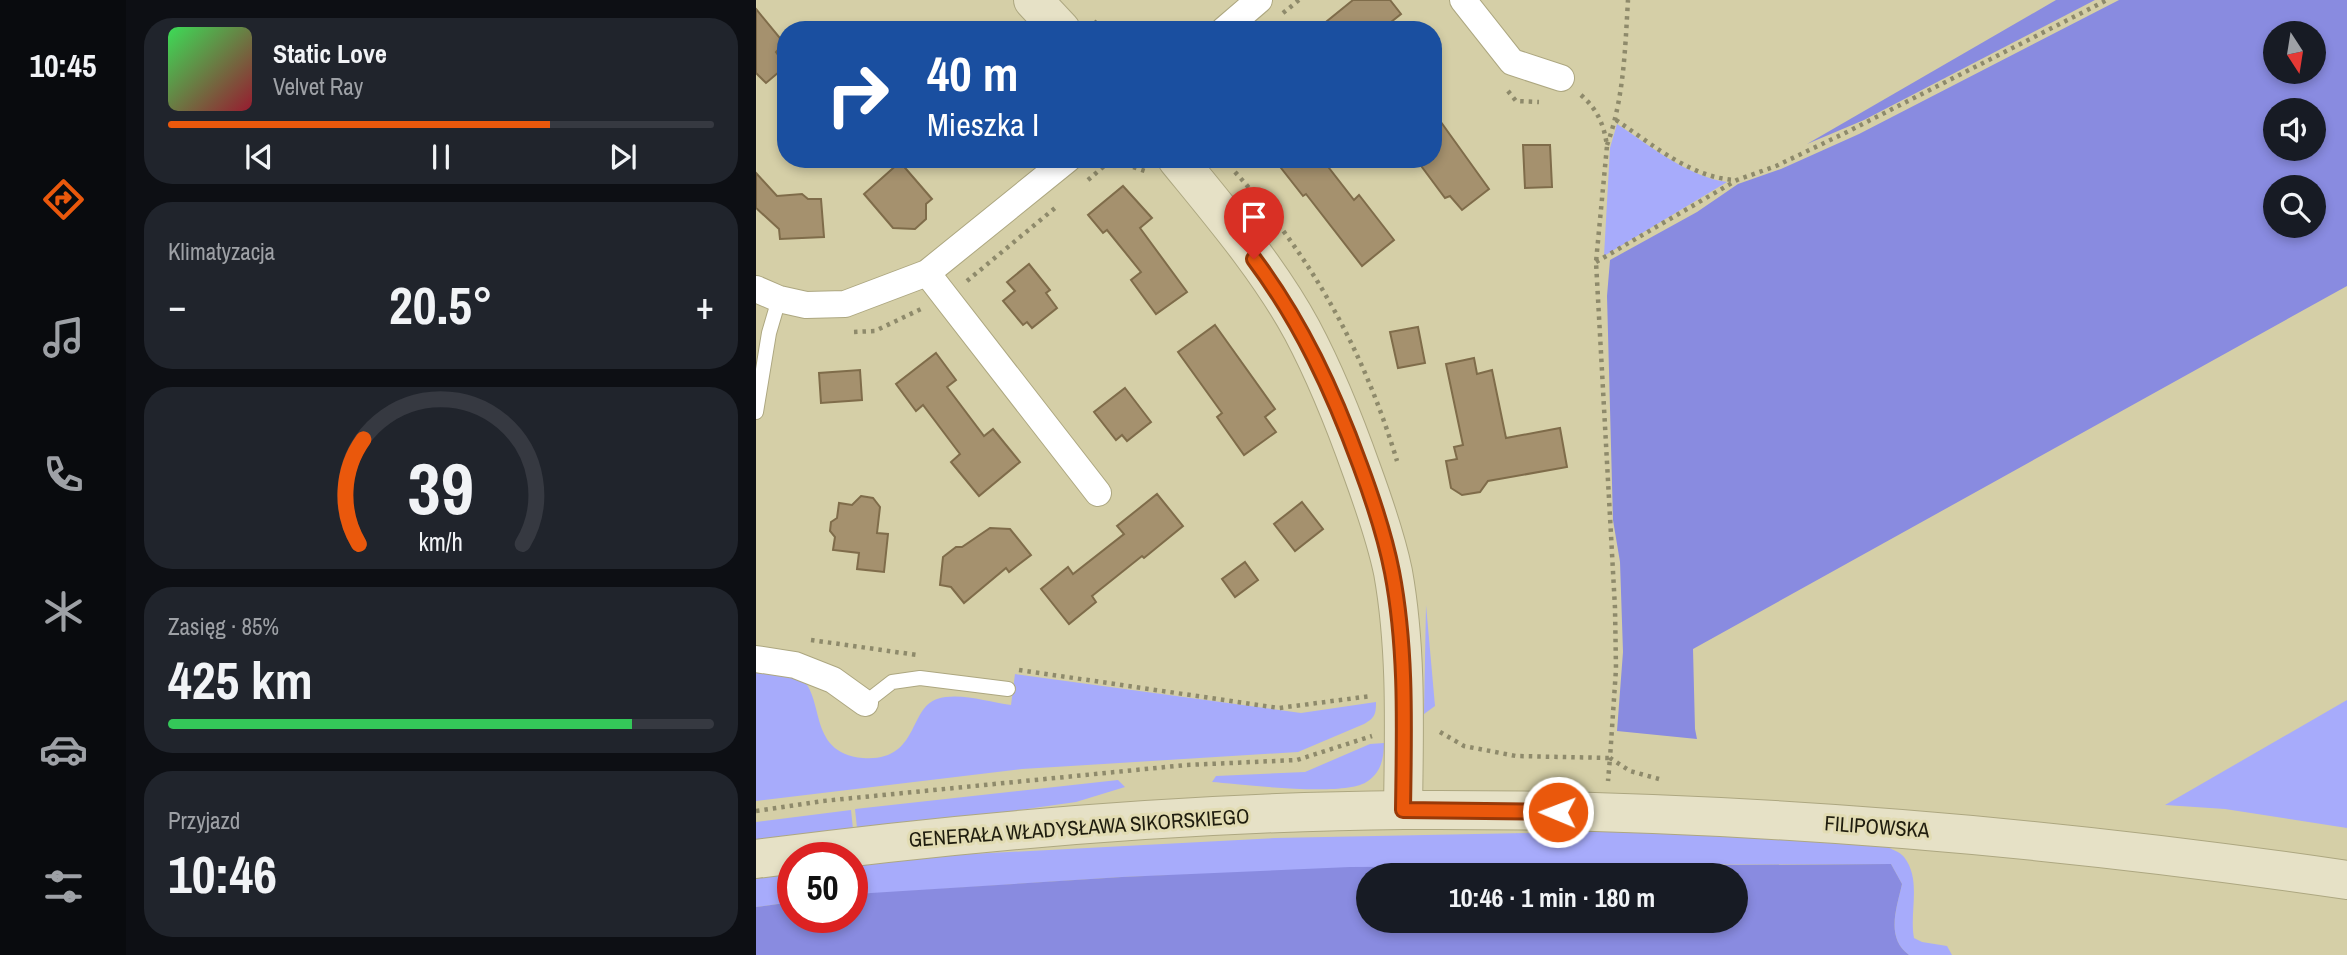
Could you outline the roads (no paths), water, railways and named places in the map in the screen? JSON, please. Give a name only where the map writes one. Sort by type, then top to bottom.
[{"type":"main road","points":[[1033,0],[1053,21]]},
{"type":"main road","points":[[1170,168],[1211,201],[1269,278],[1301,328],[1328,383],[1377,513],[1392,572],[1400,631],[1422,732],[1403,810]]},
{"type":"main road","name":"GENERAŁA WŁADYSŁAWA SIKORSKIEGO","points":[[756,859],[855,846],[1111,822],[1403,810]]},
{"type":"main road","name":"FILIPOWSKA","points":[[1403,810],[1656,815],[1905,829],[2102,848],[2347,880]]},
{"type":"street","points":[[1234,21],[1259,0]]},
{"type":"street","points":[[1463,0],[1512,62],[1561,78]]},
{"type":"street","points":[[767,294],[806,305],[845,304],[927,272],[1057,168]]},
{"type":"street","points":[[927,272],[1098,494]]},
{"type":"street","points":[[756,659],[795,665],[833,680],[866,703]]},
{"type":"lane","points":[[756,412],[769,333],[767,294]]},
{"type":"lane","points":[[866,703],[892,682],[920,678],[1008,689]]}]
